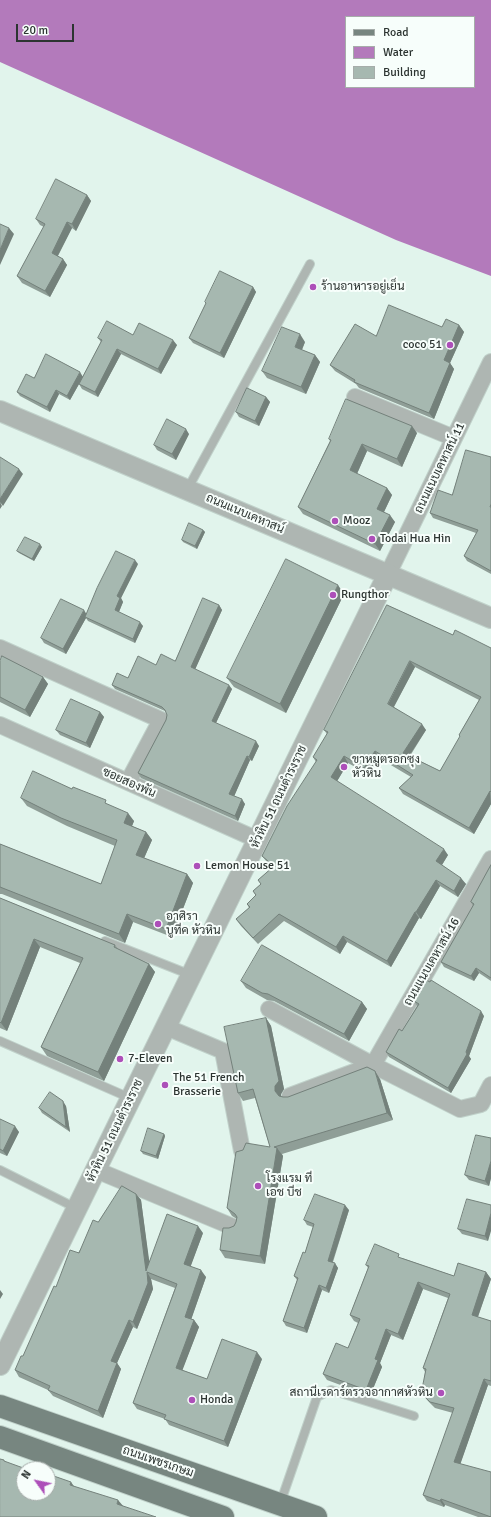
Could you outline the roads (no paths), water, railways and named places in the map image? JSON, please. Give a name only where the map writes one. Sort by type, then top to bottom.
[{"type":"main road","name":"ถนนเพชรเกษม","points":[[0,1406],[278,1511],[316,1517]]},
{"type":"main road","points":[[0,1437],[223,1517]]},
{"type":"street","name":"ถนนแนบเคหาสน์ 11","points":[[388,574],[491,362]]},
{"type":"street","points":[[355,397],[454,438]]},
{"type":"street","name":"ถนนแนบเคหาสน์","points":[[0,411],[491,618]]},
{"type":"street","name":"หัวหิน 51 ถนนดำรงราช","points":[[0,1365],[388,574]]},
{"type":"street","points":[[0,648],[161,720],[128,782]]},
{"type":"street","name":"ซอยสองพัน","points":[[0,725],[258,840]]},
{"type":"street","name":"ถนนแนบเคหาสน์ 16","points":[[373,1065],[491,859]]},
{"type":"street","points":[[269,1008],[373,1065],[460,1109],[481,1104],[491,1085]]},
{"type":"street","points":[[166,1027],[223,1051],[242,1151]]},
{"type":"street","points":[[290,1096],[373,1065]]},
{"type":"street","points":[[96,1170],[233,1227]]},
{"type":"lane","points":[[187,490],[310,264]]},
{"type":"lane","points":[[96,937],[191,975]]},
{"type":"lane","points":[[0,1041],[131,1098]]},
{"type":"lane","points":[[0,1170],[77,1208]]},
{"type":"lane","points":[[278,1511],[317,1397],[331,1390],[414,1416]]},
{"type":"water","points":[[0,0],[491,0],[491,276],[396,240],[0,62]]},
{"type":"place","name":"ร้านอาหารอยู่เย็น","points":[[313,287]]},
{"type":"place","name":"coco 51","points":[[450,345]]},
{"type":"place","name":"Mooz","points":[[335,521]]},
{"type":"place","name":"Todai Hua Hin","points":[[372,539]]},
{"type":"place","name":"Rungthor","points":[[333,595]]},
{"type":"place","name":"ขาหมูตรอกซุง หัวหิน","points":[[344,767]]},
{"type":"place","name":"Lemon House 51","points":[[197,866]]},
{"type":"place","name":"อาศิรา บูทีค หัวหิน","points":[[158,924]]},
{"type":"place","name":"7-Eleven","points":[[120,1059]]},
{"type":"place","name":"The 51 French Brasserie","points":[[165,1085]]},
{"type":"place","name":"โรงแรม ที เอช บีช","points":[[258,1186]]},
{"type":"place","name":"สถานีเรดาร์ตรวจอากาศหัวหิน","points":[[441,1393]]},
{"type":"place","name":"Honda","points":[[192,1400]]}]
